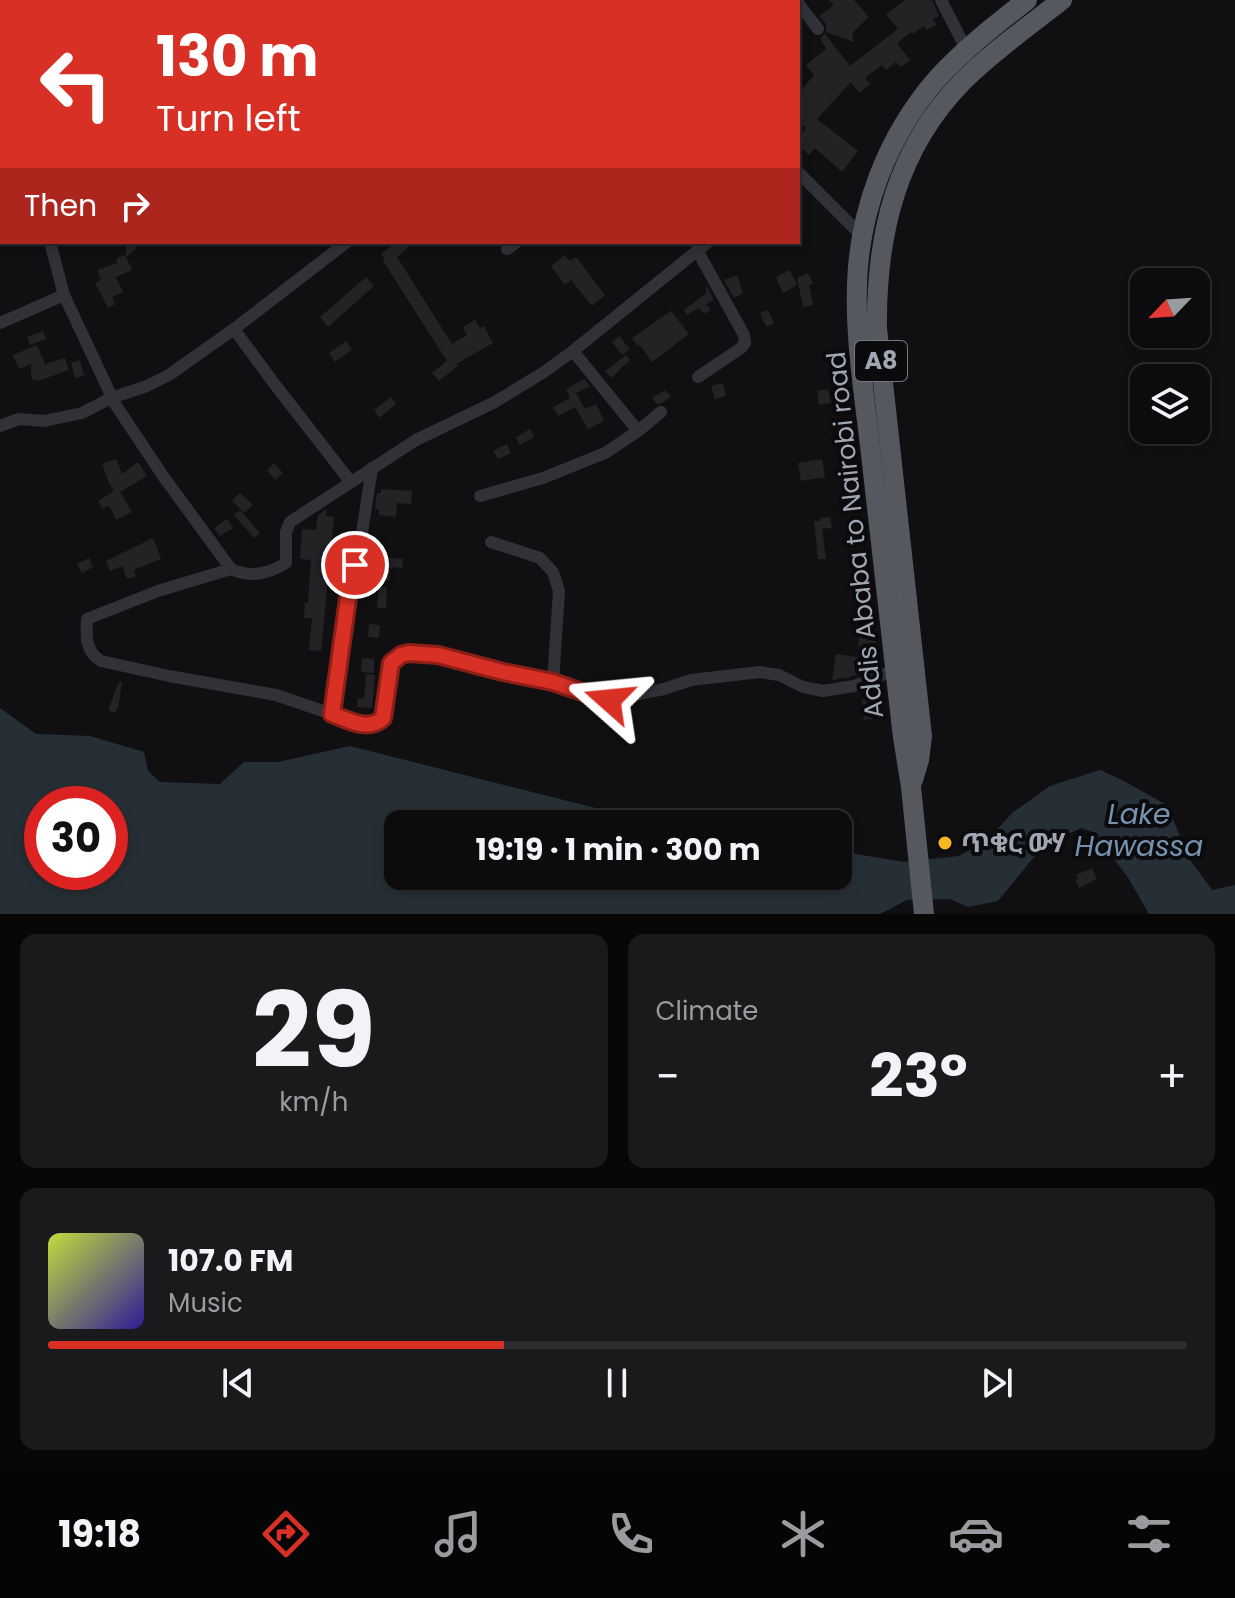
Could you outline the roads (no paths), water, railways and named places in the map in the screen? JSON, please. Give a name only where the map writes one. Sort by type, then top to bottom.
[{"type":"highway","name":"Addis Ababa to Nairobi road","points":[[924,914],[859,329],[857,289],[861,235],[876,185],[898,135],[935,82],[966,49],[1027,0]]},
{"type":"highway","name":"Addis Ababa to Nairobi road","points":[[911,787],[922,736],[877,328],[882,244],[895,192],[924,132],[940,107],[985,60],[1062,0]]},
{"type":"street","points":[[941,0],[966,49]]},
{"type":"street","points":[[800,6],[818,29]]},
{"type":"street","points":[[800,174],[861,235]]},
{"type":"street","points":[[51,244],[64,295],[111,398],[231,569],[245,575],[268,572],[286,563],[286,532],[290,522],[416,440],[520,388],[573,351],[703,246],[745,343],[698,377]]},
{"type":"street","points":[[0,426],[19,419],[44,421],[82,413],[169,375],[344,244]]},
{"type":"street","points":[[0,323],[64,295]]},
{"type":"street","points":[[234,329],[350,481]]},
{"type":"street","points":[[573,351],[638,431]]},
{"type":"street","points":[[480,496],[543,478],[605,453],[661,412]]},
{"type":"street","points":[[332,714],[349,591],[372,468]]},
{"type":"street","points":[[491,542],[540,558],[553,572],[559,591],[553,682]]},
{"type":"street","points":[[231,569],[158,591],[87,619],[90,650],[101,661],[276,695],[358,723],[373,725],[383,718],[391,663],[409,653],[438,655],[553,682],[609,700],[691,680],[760,672],[779,675],[803,687],[823,691],[854,686],[895,670]]},
{"type":"water","name":"Lake Hawassa","points":[[0,708],[36,734],[90,736],[144,752],[148,771],[160,782],[220,784],[244,762],[278,762],[350,746],[604,810],[384,810],[384,890],[852,890],[852,853],[904,862],[959,856],[988,840],[1012,813],[1050,786],[1100,770],[1167,805],[1190,860],[1212,890],[1235,885],[1235,914],[1149,914],[1127,876],[1093,832],[1081,828],[1043,846],[998,901],[968,907],[950,899],[907,900],[880,914],[0,914]]},
{"type":"place","name":"ጥቁር ውሃ","points":[[945,843]]}]
